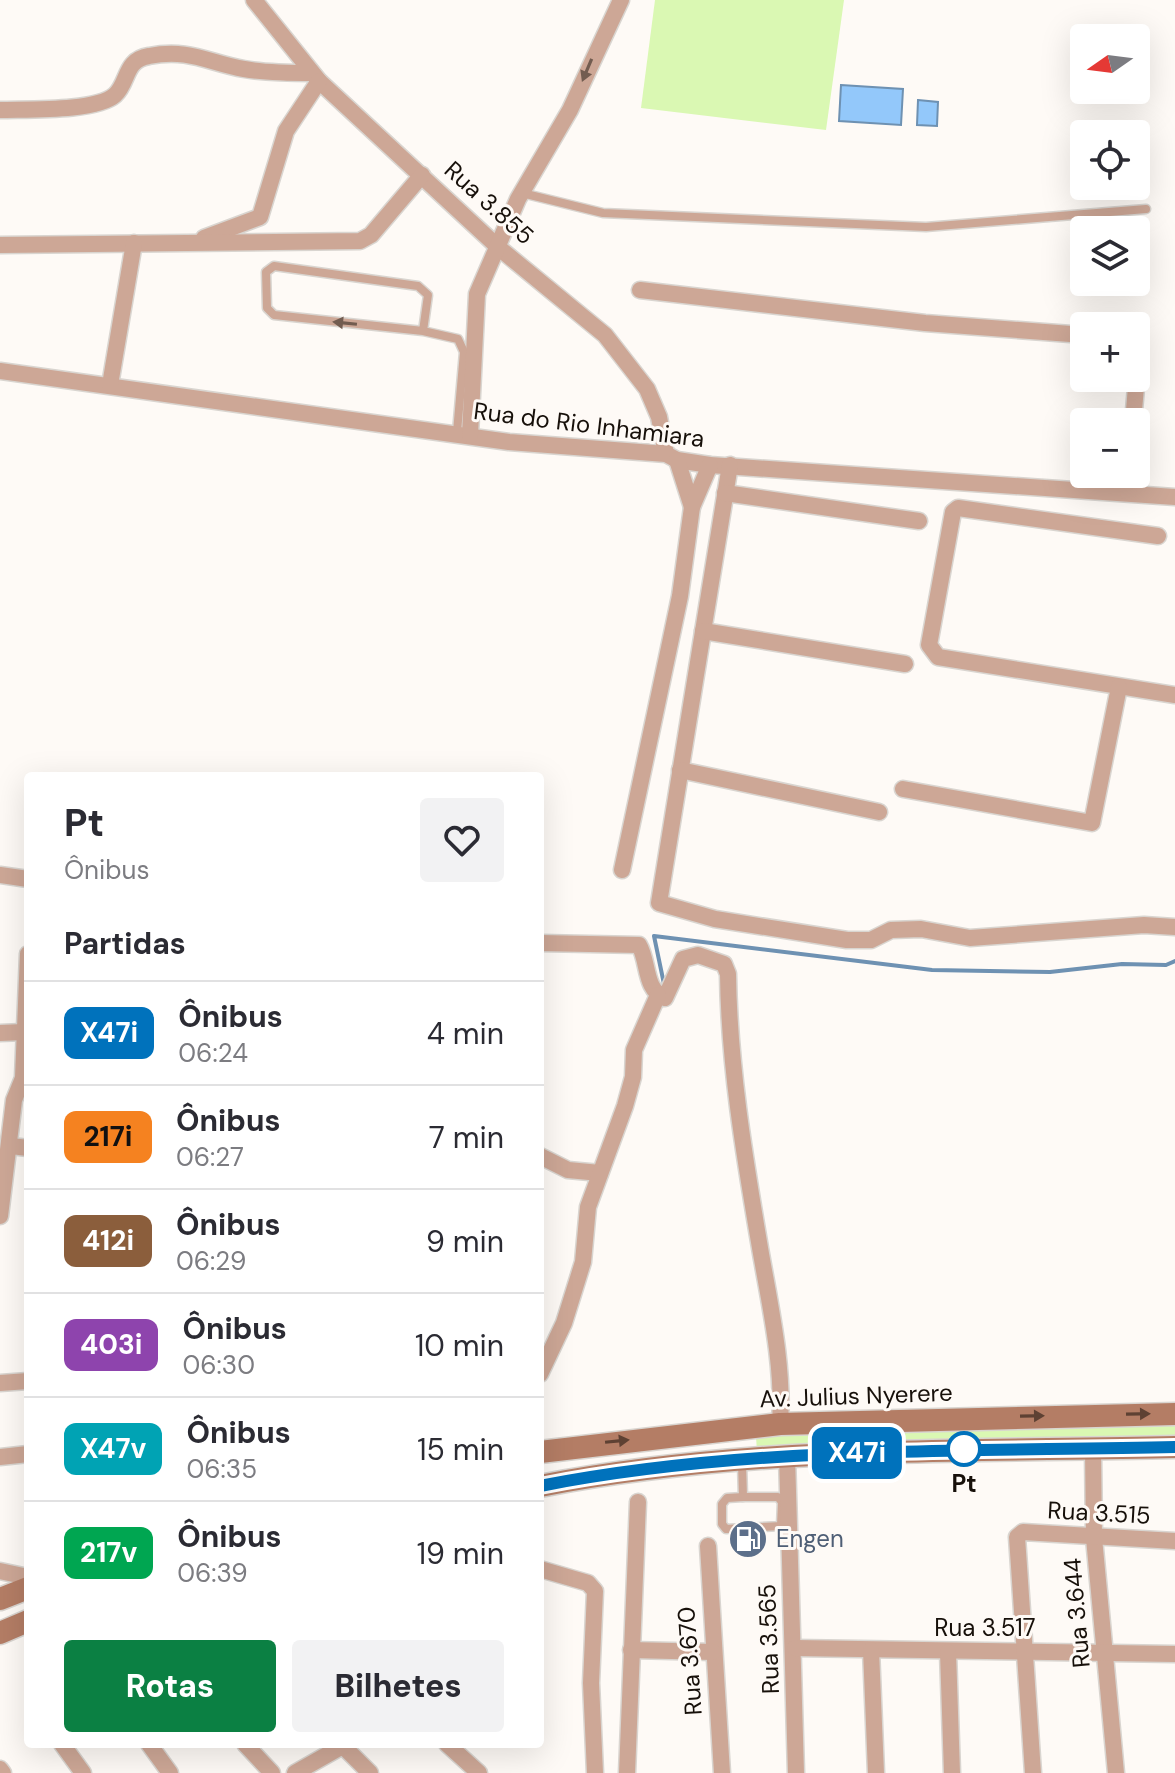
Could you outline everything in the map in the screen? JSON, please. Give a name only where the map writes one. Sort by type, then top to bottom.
[{"type":"main road","name":"Av. Julius Nyerere","points":[[544,1452],[780,1424],[1175,1414]]},
{"type":"main road","points":[[748,1458],[749,1426]]},
{"type":"main road","points":[[544,1485],[621,1471],[748,1458],[966,1449],[1175,1447]]},
{"type":"main road","points":[[0,1599],[24,1590]]},
{"type":"main road","points":[[0,1633],[24,1623]]},
{"type":"street","name":"Rua 3.855","points":[[254,0],[315,77],[499,248],[605,335],[626,359],[647,389],[692,507]]},
{"type":"street","points":[[464,434],[477,294],[522,193],[570,110],[621,0]]},
{"type":"street","points":[[0,110],[51,109],[102,101],[117,93],[127,69],[135,60],[154,55],[204,57],[257,71],[315,77],[286,131],[260,217],[195,242]]},
{"type":"street","points":[[0,245],[360,241],[371,235],[422,175]]},
{"type":"street","points":[[110,385],[134,243]]},
{"type":"street","points":[[640,290],[925,323],[1070,334]]},
{"type":"street","name":"Rua do Rio Inhamiara","points":[[0,371],[246,407],[672,457],[710,465],[1175,497]]},
{"type":"street","points":[[622,870],[677,611],[692,507],[710,465]]},
{"type":"street","points":[[730,465],[659,903],[715,919],[847,940],[871,940],[891,930],[921,929],[970,938],[1144,925],[1175,927]]},
{"type":"street","points":[[1128,493],[1129,488]]},
{"type":"street","points":[[725,493],[919,521]]},
{"type":"street","points":[[1158,536],[967,507],[953,512],[929,636],[931,650],[938,657],[1175,695]]},
{"type":"street","points":[[703,631],[905,664]]},
{"type":"street","points":[[903,789],[1092,823],[1119,687]]},
{"type":"street","points":[[680,770],[879,812]]},
{"type":"street","points":[[0,875],[24,878]]},
{"type":"street","points":[[544,943],[639,945],[649,980],[658,995],[665,998],[671,993],[683,959],[698,955],[724,964],[728,974],[741,1133],[774,1330],[782,1397],[780,1424]]},
{"type":"street","points":[[544,1366],[564,1323],[583,1262],[588,1207],[633,1077],[634,1050],[658,995]]},
{"type":"street","points":[[0,1033],[24,1032],[23,1078],[14,1100],[20,1147],[0,1216]]},
{"type":"street","points":[[544,1158],[568,1170],[600,1173]]},
{"type":"street","points":[[0,1383],[24,1381]]},
{"type":"street","name":"Rua 3.644","points":[[1093,1449],[1094,1538],[1116,1773]]},
{"type":"street","points":[[0,1457],[24,1454]]},
{"type":"street","name":"Rua 3.565","points":[[787,1456],[795,1648],[796,1773]]},
{"type":"street","points":[[627,1773],[638,1502]]},
{"type":"street","name":"Rua 3.515","points":[[1025,1653],[1017,1537],[1020,1534],[1175,1541]]},
{"type":"street","name":"Rua 3.670","points":[[708,1546],[722,1773]]},
{"type":"street","points":[[544,1570],[588,1583],[595,1591],[591,1683],[595,1773]]},
{"type":"street","points":[[0,1571],[24,1576]]},
{"type":"street","name":"Rua 3.517","points":[[795,1648],[1175,1654]]},
{"type":"street","points":[[631,1650],[713,1652]]},
{"type":"street","points":[[871,1650],[876,1773]]},
{"type":"street","points":[[948,1652],[952,1773]]},
{"type":"street","points":[[1025,1653],[1033,1773]]},
{"type":"street","points":[[65,1748],[83,1773]]},
{"type":"street","points":[[152,1748],[170,1773]]},
{"type":"street","points":[[249,1748],[272,1773]]},
{"type":"street","points":[[295,1773],[338,1748]]},
{"type":"street","points":[[346,1748],[370,1773]]},
{"type":"street","points":[[451,1748],[479,1773]]},
{"type":"lane","points":[[522,193],[603,213],[926,227],[1146,209]]},
{"type":"lane","points":[[423,331],[428,295],[418,286],[274,266],[266,272],[267,308],[274,315],[423,331],[458,339],[464,352],[464,434]]},
{"type":"lane","points":[[743,1497],[748,1458]]},
{"type":"lane","points":[[743,1497],[778,1497],[782,1502],[781,1526],[726,1529],[720,1512],[724,1500],[743,1497]]},
{"type":"green space","points":[[655,0],[844,0],[826,130],[641,108]]},
{"type":"green space","points":[[1175,1422],[1175,1443],[757,1451],[756,1437],[761,1435]]},
{"type":"water","points":[[841,85],[903,89],[901,125],[839,121]]},
{"type":"water","points":[[918,100],[938,102],[937,126],[917,125]]},
{"type":"waterway","points":[[664,984],[654,936],[932,970],[1050,972],[1122,964],[1166,965],[1175,961]]},
{"type":"bus line","name":"X47i","points":[[544,1485],[621,1471],[753,1457],[966,1449],[1175,1447]]},
{"type":"place","name":"Pt","points":[[964,1449]]},
{"type":"place","name":"Engen","points":[[748,1539]]}]
